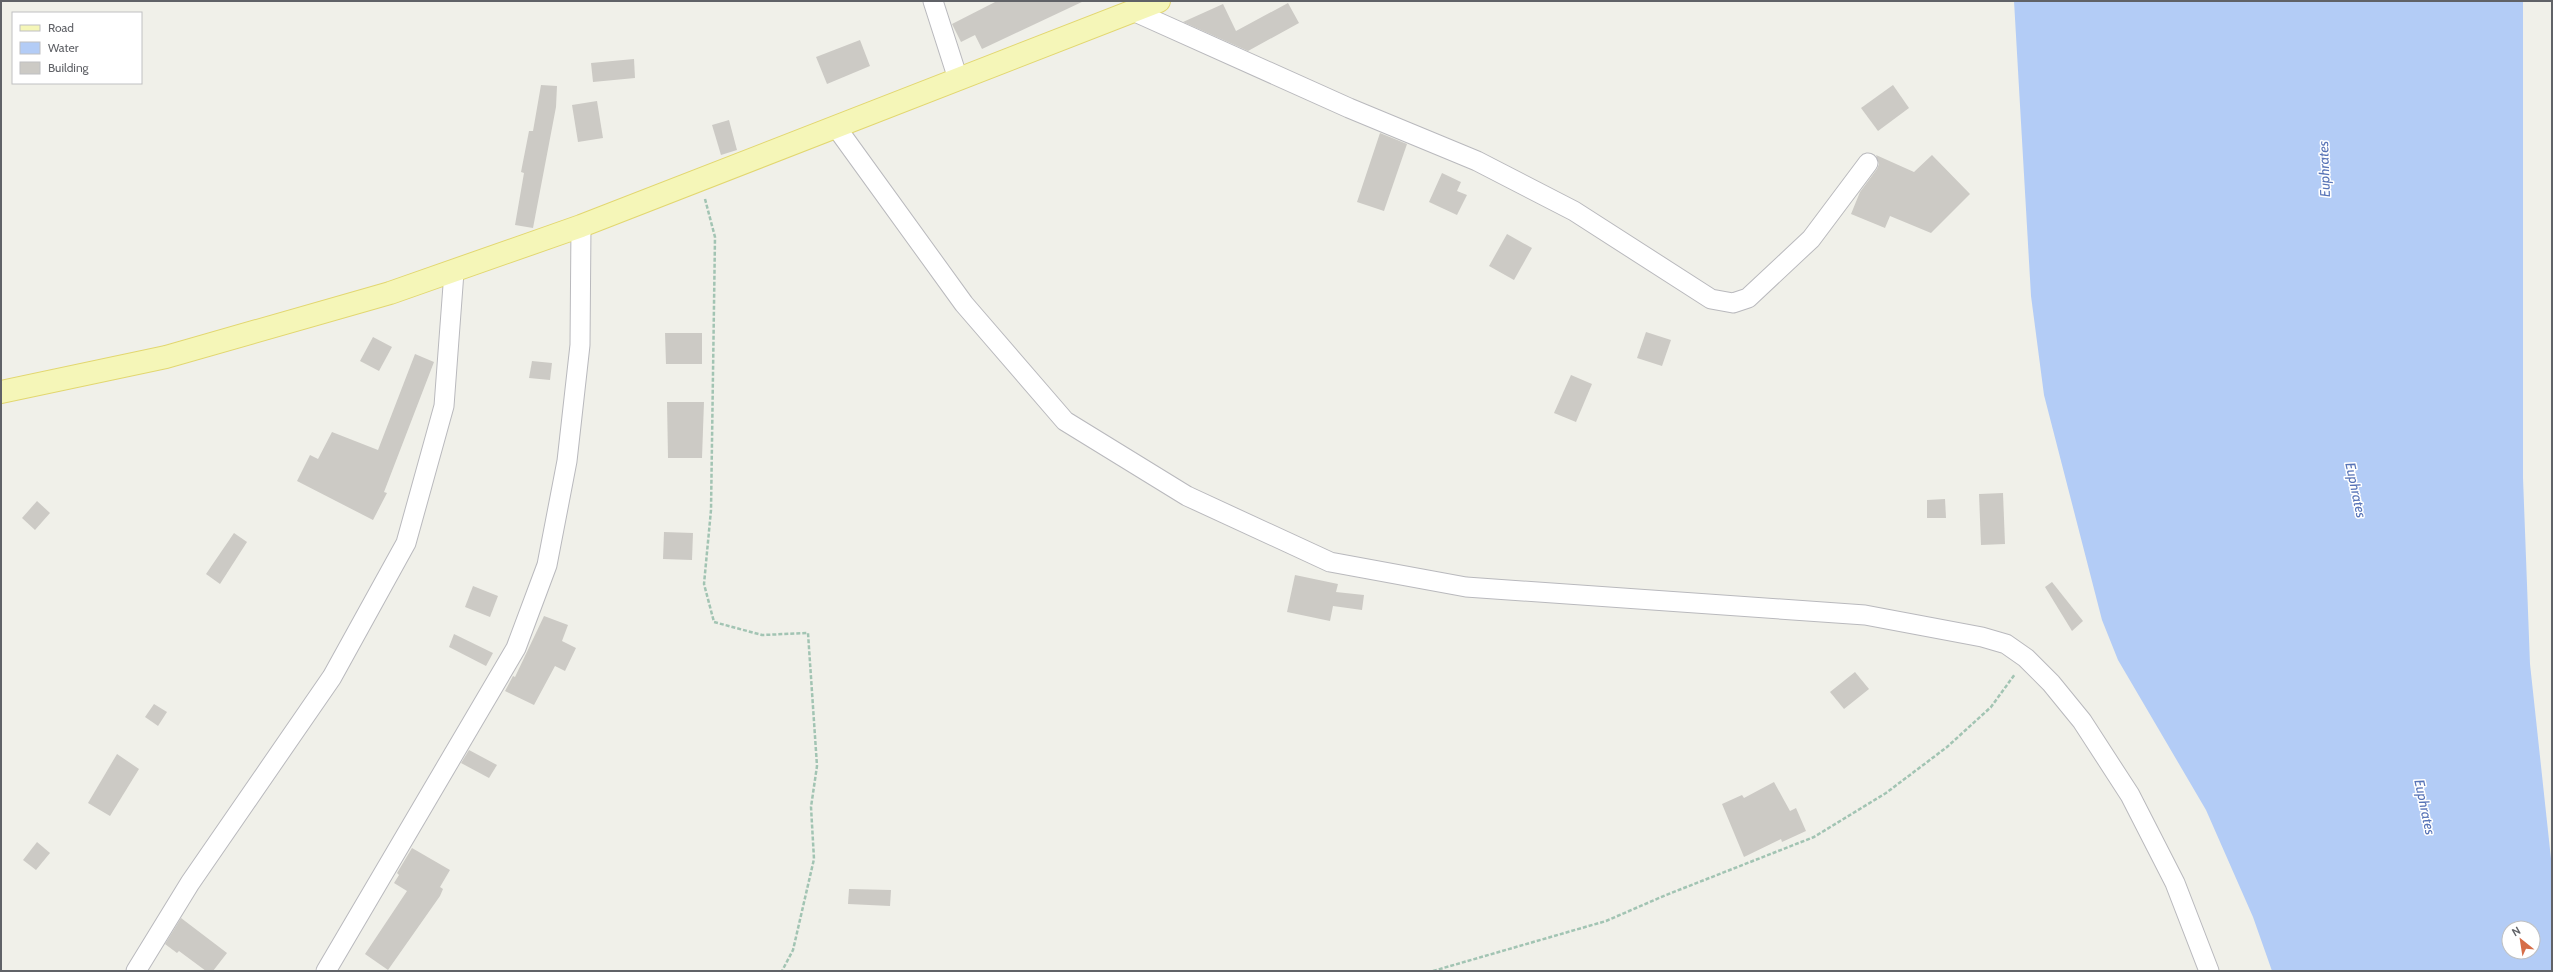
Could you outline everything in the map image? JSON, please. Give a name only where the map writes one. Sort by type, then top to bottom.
[{"type":"main road","points":[[1,392],[70,379],[210,346],[354,304],[454,272],[581,226],[1159,1]]},
{"type":"street","points":[[933,1],[958,80]]},
{"type":"street","points":[[1133,11],[1349,108],[1477,161],[1574,211],[1711,299],[1721,302],[1733,303],[1748,298],[1811,239],[1868,163]]},
{"type":"street","points":[[836,127],[964,304],[1065,421],[1187,496],[1330,562],[1466,587],[1865,615],[1982,637],[2006,644],[2026,658],[2051,683],[2082,721],[2130,795],[2175,883],[2209,971]]},
{"type":"street","points":[[326,971],[516,648],[547,564],[567,461],[580,345],[581,226]]},
{"type":"street","points":[[136,971],[190,883],[332,678],[406,543],[444,406],[454,272]]},
{"type":"path","points":[[699,180],[715,237],[710,510],[704,584],[714,622],[762,635],[808,633],[817,766],[811,807],[814,859],[793,950],[782,971]]},
{"type":"path","points":[[1433,971],[1606,921],[1666,895],[1814,837],[1886,793],[1947,747],[1991,707],[2026,658]]},
{"type":"water","name":"Euphrates","points":[[2014,1],[2523,1],[2523,478],[2530,664],[2552,868],[2552,971],[2272,971],[2253,917],[2206,810],[2118,660],[2102,620],[2044,395],[2031,296]]},
{"type":"building","points":[[997,1],[1084,1],[982,49],[975,35],[961,42],[952,24]]},
{"type":"building","points":[[1288,3],[1299,23],[1248,51],[1183,22],[1223,4],[1236,31]]},
{"type":"building","points":[[860,40],[870,66],[827,84],[816,57]]},
{"type":"building","points":[[634,59],[635,78],[593,82],[591,63]]},
{"type":"building","points":[[541,85],[557,86],[556,107],[533,228],[515,225],[524,173],[521,172],[529,131],[533,131]]},
{"type":"building","points":[[1893,85],[1909,108],[1878,131],[1861,108]]},
{"type":"building","points":[[597,101],[603,138],[578,142],[572,105]]},
{"type":"building","points":[[729,120],[737,150],[721,155],[712,125]]},
{"type":"building","points":[[1380,133],[1407,144],[1384,211],[1357,202]]},
{"type":"building","points":[[1876,155],[1914,172],[1932,155],[1970,194],[1931,233],[1890,216],[1885,228],[1851,214],[1860,192],[1877,169],[1879,164]]},
{"type":"building","points":[[1442,173],[1461,182],[1457,191],[1467,195],[1457,215],[1429,202]]},
{"type":"building","points":[[1507,234],[1532,248],[1514,280],[1489,266]]},
{"type":"building","points":[[1646,332],[1671,340],[1662,366],[1637,358]]},
{"type":"building","points":[[665,333],[702,333],[702,364],[666,364]]},
{"type":"building","points":[[373,337],[392,347],[379,371],[360,361]]},
{"type":"building","points":[[415,354],[434,362],[384,492],[387,493],[373,520],[297,481],[310,455],[318,459],[332,432],[378,450]]},
{"type":"building","points":[[532,361],[552,363],[550,380],[529,378]]},
{"type":"building","points":[[1571,375],[1592,384],[1576,422],[1554,413]]},
{"type":"building","points":[[667,402],[704,402],[702,458],[668,458]]},
{"type":"building","points":[[2003,493],[2005,544],[1981,545],[1979,494]]},
{"type":"building","points":[[1945,499],[1946,518],[1927,518],[1927,500]]},
{"type":"building","points":[[37,501],[50,513],[35,530],[22,518]]},
{"type":"building","points":[[664,532],[693,533],[692,560],[663,559]]},
{"type":"building","points":[[234,533],[247,542],[220,584],[206,574]]},
{"type":"building","points":[[1295,575],[1338,584],[1336,592],[1364,595],[1362,610],[1333,606],[1330,621],[1287,612]]},
{"type":"building","points":[[2052,582],[2083,621],[2072,631],[2045,587]]},
{"type":"building","points":[[473,586],[498,596],[490,617],[465,607]]},
{"type":"building","points":[[544,616],[568,625],[562,641],[576,648],[565,671],[555,666],[534,705],[505,691],[513,676],[515,677]]},
{"type":"building","points":[[454,634],[493,653],[486,666],[449,647]]},
{"type":"building","points":[[1855,672],[1869,689],[1844,709],[1830,692]]},
{"type":"building","points":[[154,704],[167,712],[158,726],[145,717]]},
{"type":"building","points":[[469,750],[497,765],[489,778],[461,763]]},
{"type":"building","points":[[117,754],[139,769],[110,816],[88,803]]},
{"type":"building","points":[[1774,782],[1790,811],[1796,808],[1806,831],[1782,842],[1781,839],[1744,857],[1722,804],[1742,795],[1744,798]]},
{"type":"building","points":[[37,842],[50,853],[36,870],[23,860]]},
{"type":"building","points":[[412,848],[450,870],[440,887],[443,889],[440,896],[388,970],[365,954],[407,891],[394,883],[399,875],[397,873]]},
{"type":"building","points":[[849,889],[891,890],[890,906],[848,904]]},
{"type":"building","points":[[181,918],[227,953],[213,971],[206,971],[179,951],[177,953],[165,944]]}]
